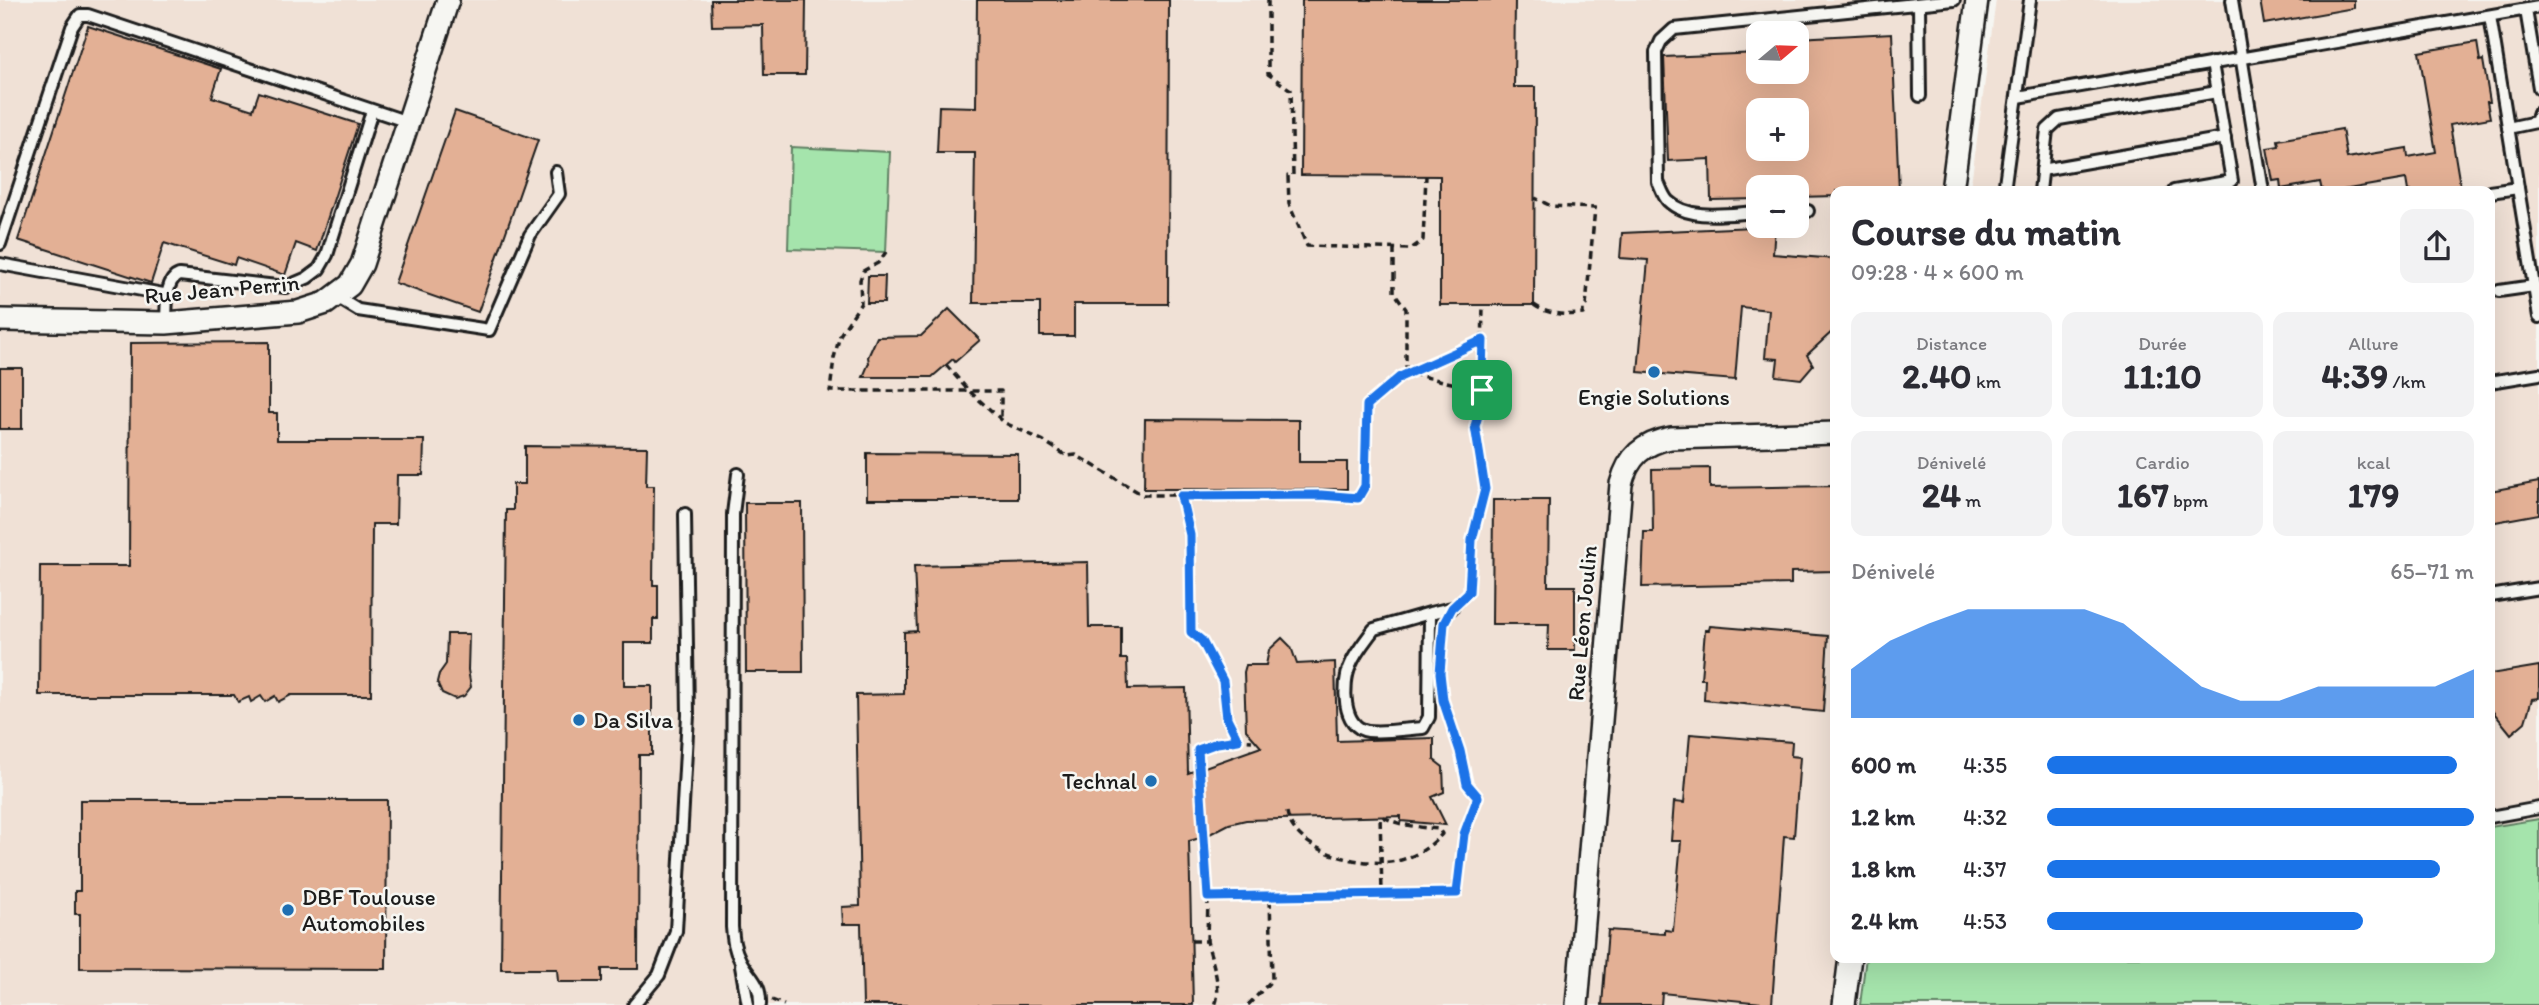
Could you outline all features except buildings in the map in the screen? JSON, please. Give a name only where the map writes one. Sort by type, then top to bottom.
[{"type":"street","name":"Rue Jean Perrin","points":[[0,320],[166,323],[298,312],[326,303],[350,285],[362,264],[448,0]]},
{"type":"street","points":[[1953,186],[1977,0]]},
{"type":"street","name":"Rue Léon Joulin","points":[[1577,1005],[1621,484],[1625,468],[1632,458],[1654,441],[1671,438],[1830,433]]},
{"type":"street","points":[[1844,1005],[1849,963]]},
{"type":"lane","points":[[1746,212],[1696,213],[1679,209],[1666,199],[1658,182],[1656,52],[1661,41],[1674,29],[1866,5],[1954,0]]},
{"type":"lane","points":[[2005,186],[2030,0]]},
{"type":"lane","points":[[2232,0],[2262,186]]},
{"type":"lane","points":[[1919,4],[1920,96]]},
{"type":"lane","points":[[2018,97],[2490,16],[2531,6],[2539,88]]},
{"type":"lane","points":[[0,244],[72,27],[80,15],[100,19],[408,122]]},
{"type":"lane","points":[[2490,16],[2539,317]]},
{"type":"lane","points":[[2203,186],[2232,181],[2212,63]]},
{"type":"lane","points":[[2040,186],[2047,131],[2059,119],[2217,92]]},
{"type":"lane","points":[[166,323],[170,283],[179,275],[286,287],[307,278],[319,269],[327,256],[372,111]]},
{"type":"lane","points":[[2508,128],[2536,122],[2539,113]]},
{"type":"lane","points":[[2042,170],[2225,138]]},
{"type":"lane","points":[[335,296],[358,310],[489,330],[530,235],[559,194],[556,172]]},
{"type":"lane","points":[[2495,191],[2518,188]]},
{"type":"lane","points":[[0,264],[169,295]]},
{"type":"lane","points":[[2499,291],[2534,286]]},
{"type":"lane","points":[[2495,381],[2539,374]]},
{"type":"lane","points":[[738,474],[733,513],[732,927],[734,948],[741,963],[757,983],[760,1005]]},
{"type":"lane","points":[[635,1005],[660,975],[676,931],[688,715],[685,514]]},
{"type":"lane","points":[[2495,595],[2539,587]]},
{"type":"lane","points":[[1430,613],[1429,718],[1423,728],[1368,732],[1357,728],[1348,715],[1346,692],[1349,667],[1374,629],[1430,613],[1452,608]]},
{"type":"lane","points":[[2495,816],[2539,808]]},
{"type":"lane","points":[[741,963],[748,1005]]},
{"type":"path","points":[[1268,0],[1268,75],[1291,90],[1293,175],[1288,176],[1289,204],[1307,246],[1411,249],[1423,240],[1426,176]]},
{"type":"path","points":[[1534,305],[1541,310],[1565,315],[1583,314],[1595,208],[1551,206],[1535,198]]},
{"type":"path","points":[[1394,249],[1394,292],[1406,309],[1408,373]]},
{"type":"path","points":[[886,252],[878,263],[863,271],[860,280],[861,303],[840,335],[830,391],[1001,391],[1001,419]]},
{"type":"path","points":[[1452,608],[1469,592],[1472,540],[1485,489],[1475,426],[1482,390],[1483,305]]},
{"type":"path","points":[[946,365],[968,390],[1001,419],[1067,456],[1076,455],[1143,495],[1321,495],[1358,498],[1365,486],[1367,405],[1400,377],[1483,340]]},
{"type":"path","points":[[1408,373],[1482,390]]},
{"type":"path","points":[[1179,489],[1190,535],[1191,632],[1202,641],[1223,681],[1227,718],[1238,740]]},
{"type":"path","points":[[1208,897],[1457,893],[1464,834],[1478,797],[1467,784],[1460,751],[1443,700]]},
{"type":"path","points":[[1214,1005],[1217,1001],[1216,985],[1207,942],[1208,897],[1198,750],[1217,743],[1252,741]]},
{"type":"path","points":[[1287,812],[1289,822],[1297,835],[1314,846],[1362,861],[1380,863],[1419,853],[1442,834],[1439,830],[1391,822],[1380,815],[1380,863],[1382,893]]},
{"type":"path","points":[[1248,1005],[1272,980],[1269,897]]},
{"type":"path","points":[[1192,941],[1207,942]]},
{"type":"shaded area","points":[[0,0],[1989,0],[1965,186],[1830,186],[1830,963],[1862,963],[1857,1005],[0,1005]]},
{"type":"shaded area","points":[[1996,0],[2539,0],[2539,1005],[1860,1005],[1865,963],[2495,963],[2495,186],[1971,186]]},
{"type":"green space","points":[[791,147],[890,152],[886,252],[788,249]]},
{"type":"green space","points":[[2539,819],[2539,1005],[1860,1005],[1865,963],[2495,963],[2495,826]]},
{"type":"place","name":"Engie Solutions","points":[[1654,372]]},
{"type":"place","name":"Da Silva","points":[[579,720]]},
{"type":"place","name":"Technal","points":[[1151,781]]},
{"type":"place","name":"DBF Toulouse Automobiles","points":[[288,910]]},
{"type":"route","points":[[1483,340],[1482,390],[1475,426],[1485,489],[1472,540],[1469,592],[1452,608],[1444,623],[1441,650],[1443,700],[1460,751],[1467,784],[1478,797],[1464,834],[1457,893],[1208,897],[1198,750],[1217,743],[1238,740],[1227,718],[1223,681],[1202,641],[1191,632],[1190,535],[1181,496],[1321,495],[1358,498],[1365,486],[1367,405],[1400,377],[1483,340]]}]
